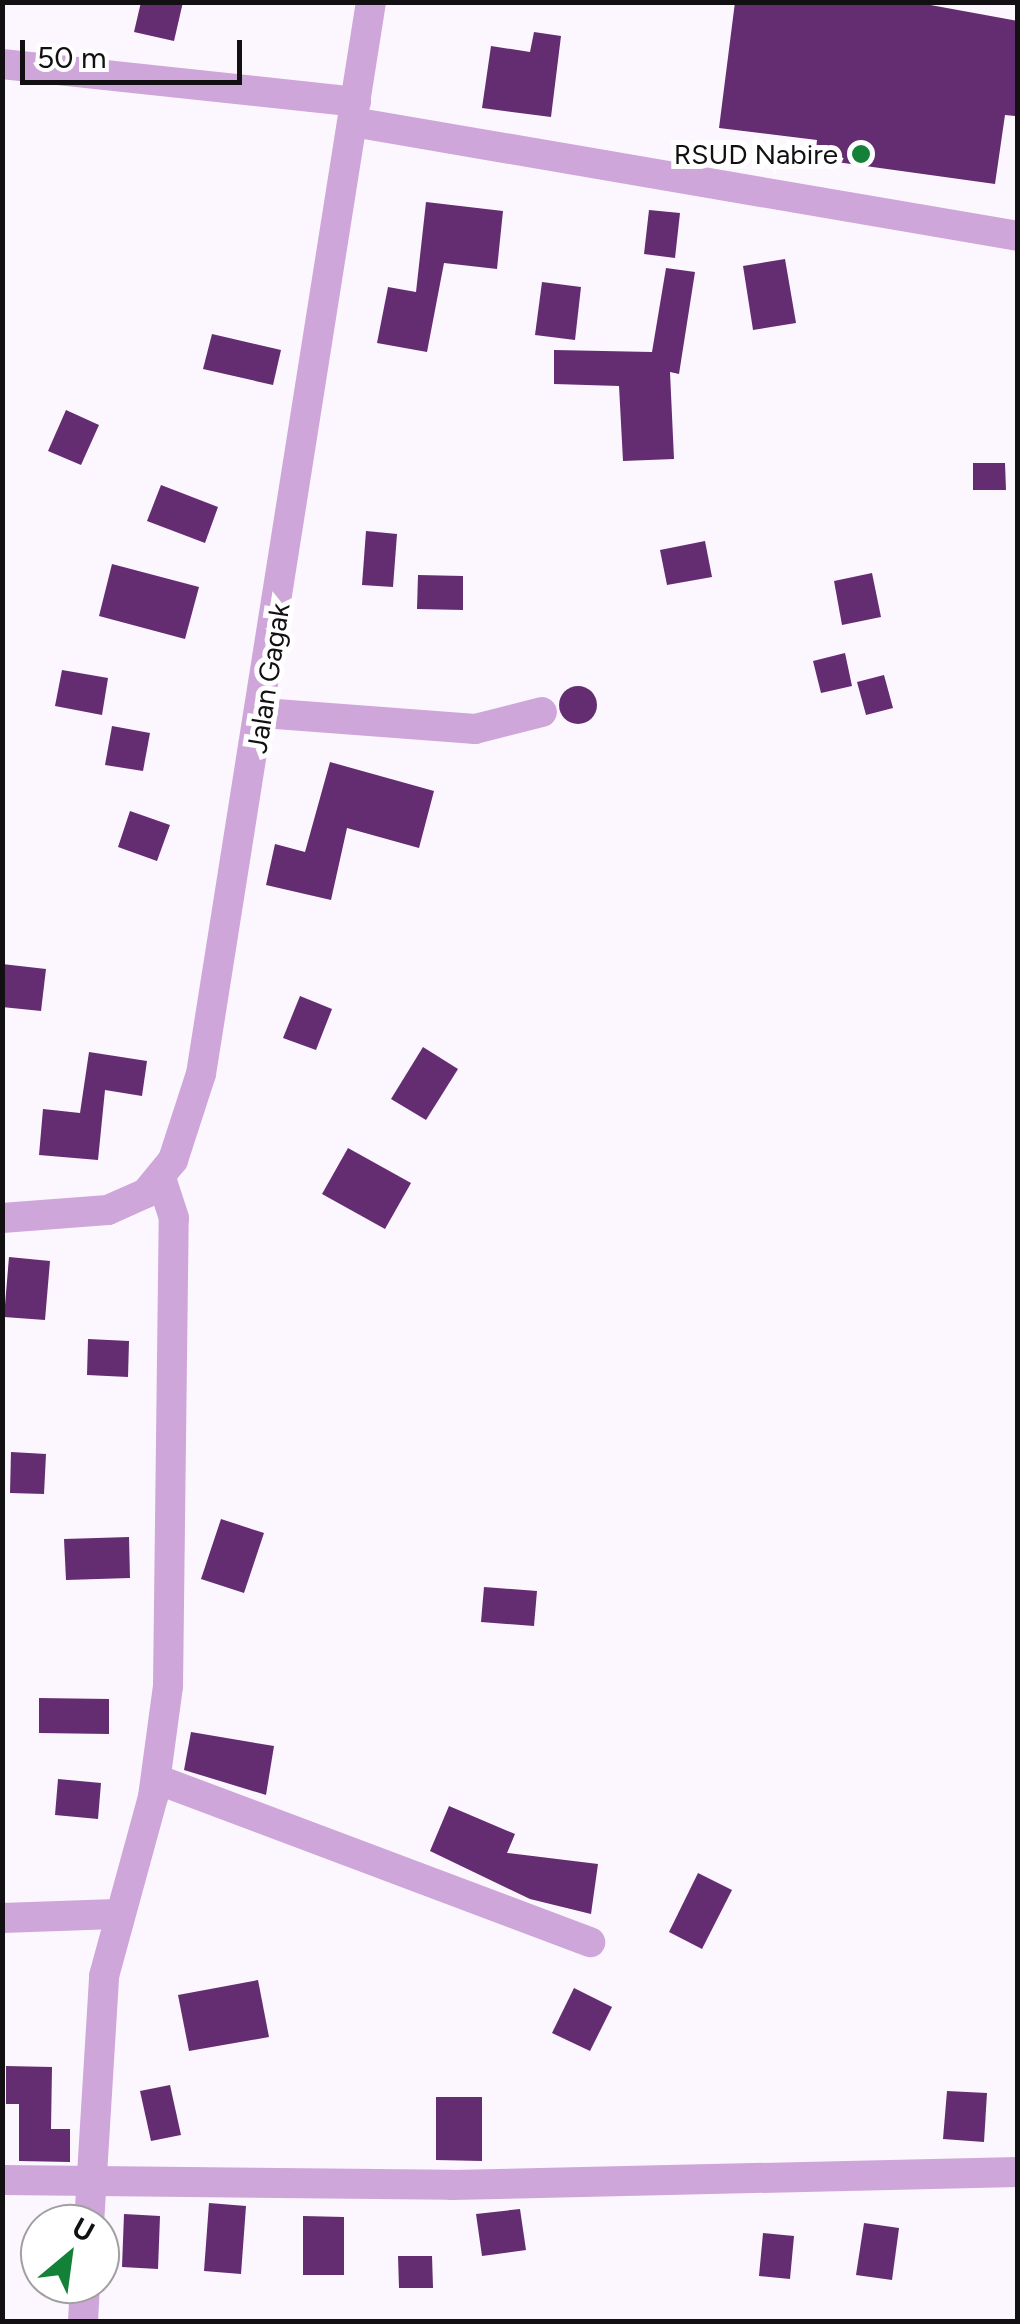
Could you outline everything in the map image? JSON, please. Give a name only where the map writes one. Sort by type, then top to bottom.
[{"type":"street","name":"Jalan Gagak","points":[[161,1178],[201,1074],[264,714],[371,2]]},
{"type":"street","points":[[2,64],[354,112],[1017,237]]},
{"type":"street","points":[[264,714],[475,728],[542,712]]},
{"type":"street","points":[[2,1218],[108,1210],[161,1178],[174,1218],[168,1686],[156,1779],[116,1914],[90,2204]]},
{"type":"street","points":[[156,1779],[590,1942]]},
{"type":"street","points":[[2,1918],[116,1914]]},
{"type":"street","points":[[2,2180],[740,2182],[1018,2172]]},
{"type":"building","points":[[141,2],[183,2],[174,41],[134,32]]},
{"type":"building","points":[[735,2],[914,2],[1018,21],[1018,98],[1015,116],[1005,115],[995,184],[815,159],[817,140],[719,128]]},
{"type":"building","points":[[534,32],[561,36],[551,117],[482,108],[491,46],[530,52]]},
{"type":"building","points":[[426,202],[503,211],[497,269],[444,263],[427,352],[377,343],[388,287],[416,292]]},
{"type":"building","points":[[649,210],[680,213],[675,258],[644,254]]},
{"type":"building","points":[[785,259],[796,323],[753,330],[743,266]]},
{"type":"building","points":[[666,268],[695,272],[679,374],[670,372],[674,459],[623,461],[619,386],[554,384],[554,350],[652,352]]},
{"type":"building","points":[[542,282],[581,287],[575,340],[535,335]]},
{"type":"building","points":[[212,334],[281,350],[273,385],[203,369]]},
{"type":"building","points":[[66,410],[99,425],[81,465],[48,451]]},
{"type":"building","points":[[973,463],[1005,463],[1006,490],[973,490]]},
{"type":"building","points":[[161,485],[218,507],[205,543],[147,521]]},
{"type":"building","points":[[366,531],[397,534],[393,587],[362,585]]},
{"type":"building","points":[[705,541],[712,577],[667,585],[660,550]]},
{"type":"building","points":[[112,564],[199,587],[185,639],[99,616]]},
{"type":"building","points":[[872,573],[881,617],[842,625],[834,581]]},
{"type":"building","points":[[418,575],[463,576],[463,610],[417,609]]},
{"type":"building","points":[[845,653],[852,686],[821,693],[813,661]]},
{"type":"building","points":[[62,670],[108,678],[102,715],[55,706]]},
{"type":"building","points":[[884,675],[893,708],[866,715],[857,682]]},
{"type":"building","points":[[578,686],[591,692],[597,705],[591,718],[578,724],[565,718],[559,705],[565,692]]},
{"type":"building","points":[[112,726],[150,733],[143,771],[105,765]]},
{"type":"building","points":[[330,762],[434,791],[419,848],[347,828],[331,900],[266,885],[275,844],[305,852]]},
{"type":"building","points":[[130,811],[170,825],[157,861],[118,847]]},
{"type":"building","points":[[2,964],[46,969],[41,1011],[2,1007]]},
{"type":"building","points":[[300,996],[332,1009],[316,1050],[283,1038]]},
{"type":"building","points":[[423,1047],[458,1069],[426,1120],[391,1099]]},
{"type":"building","points":[[89,1052],[147,1061],[142,1096],[105,1090],[98,1160],[39,1155],[43,1109],[80,1113]]},
{"type":"building","points":[[348,1148],[411,1183],[385,1229],[322,1194]]},
{"type":"building","points":[[9,1257],[50,1261],[45,1320],[4,1317]]},
{"type":"building","points":[[88,1339],[129,1341],[128,1377],[87,1375]]},
{"type":"building","points":[[11,1452],[46,1454],[44,1494],[10,1493]]},
{"type":"building","points":[[221,1519],[264,1533],[244,1593],[201,1579]]},
{"type":"building","points":[[129,1537],[130,1578],[66,1580],[64,1539]]},
{"type":"building","points":[[484,1587],[537,1591],[534,1626],[481,1622]]},
{"type":"building","points":[[39,1698],[109,1699],[109,1734],[39,1733]]},
{"type":"building","points":[[191,1732],[274,1746],[266,1795],[184,1770]]},
{"type":"building","points":[[58,1779],[101,1783],[98,1819],[55,1815]]},
{"type":"building","points":[[449,1806],[515,1834],[507,1853],[598,1864],[591,1914],[530,1899],[430,1851]]},
{"type":"building","points":[[698,1873],[732,1890],[702,1949],[669,1932]]},
{"type":"building","points":[[258,1980],[269,2037],[189,2051],[178,1995]]},
{"type":"building","points":[[574,1988],[612,2007],[590,2051],[552,2033]]},
{"type":"building","points":[[6,2066],[52,2067],[51,2129],[70,2129],[70,2162],[19,2161],[19,2104],[6,2104]]},
{"type":"building","points":[[170,2085],[181,2135],[151,2141],[140,2091]]},
{"type":"building","points":[[947,2091],[987,2093],[984,2142],[943,2139]]},
{"type":"building","points":[[436,2097],[482,2097],[482,2161],[436,2160]]},
{"type":"building","points":[[209,2203],[246,2206],[241,2274],[204,2271]]},
{"type":"building","points":[[520,2209],[526,2250],[482,2256],[476,2214]]},
{"type":"building","points":[[124,2214],[160,2216],[158,2269],[122,2267]]},
{"type":"building","points":[[303,2216],[344,2217],[344,2275],[303,2275]]},
{"type":"building","points":[[864,2223],[899,2228],[892,2280],[856,2275]]},
{"type":"building","points":[[763,2233],[794,2236],[790,2279],[759,2276]]},
{"type":"building","points":[[398,2256],[432,2256],[433,2288],[399,2288]]},
{"type":"place","name":"RSUD Nabire","points":[[861,154]]}]
